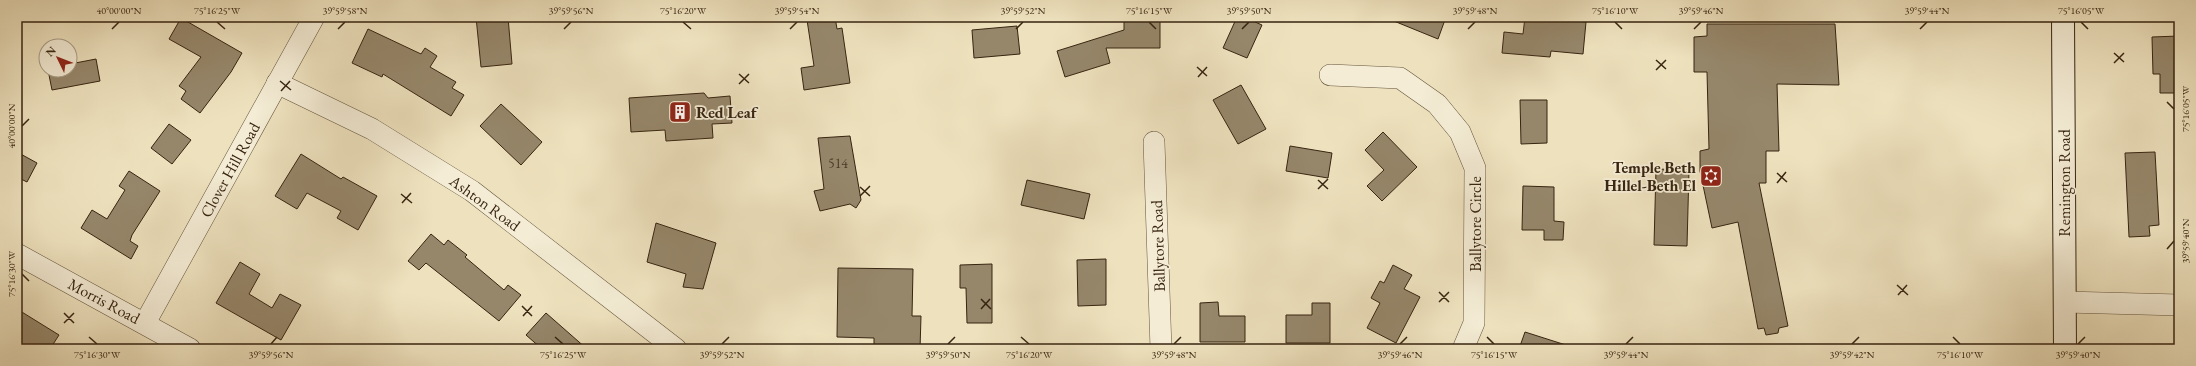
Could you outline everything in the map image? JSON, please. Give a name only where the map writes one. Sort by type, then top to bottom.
[{"type":"main road","name":"Remington Road","points":[[2063,17],[2065,349]]},
{"type":"street","name":"Clover Hill Road","points":[[146,323],[314,17]]},
{"type":"street","name":"Ballytore Circle","points":[[1330,75],[1400,78],[1437,104],[1460,132],[1475,168],[1474,323],[1463,349]]},
{"type":"street","name":"Ashton Road","points":[[277,83],[372,129],[472,191],[676,349]]},
{"type":"street","name":"Ballytore Road","points":[[1154,142],[1161,349]]},
{"type":"street","name":"Morris Road","points":[[17,254],[146,323],[190,349]]},
{"type":"street","points":[[2065,302],[2179,305]]},
{"type":"building","points":[[476,17],[508,17],[512,64],[481,67]]},
{"type":"building","points":[[835,17],[837,29],[842,28],[850,83],[804,90],[801,68],[814,66],[807,20]]},
{"type":"building","points":[[1124,17],[1160,17],[1160,48],[1106,48],[1110,63],[1065,77],[1057,51],[1124,30]]},
{"type":"building","points":[[1237,17],[1244,17],[1262,25],[1247,58],[1223,48]]},
{"type":"building","points":[[1384,17],[1446,17],[1438,39]]},
{"type":"building","points":[[1525,17],[1586,22],[1583,54],[1551,51],[1550,57],[1502,53],[1504,32],[1523,34]]},
{"type":"building","points":[[181,18],[242,53],[231,72],[200,113],[181,99],[186,91],[179,86],[201,57],[169,39]]},
{"type":"building","name":"Temple Beth Hillel-Beth El","points":[[1707,24],[1835,24],[1839,85],[1777,84],[1779,151],[1766,151],[1766,183],[1759,183],[1788,326],[1779,328],[1778,333],[1766,335],[1764,328],[1758,329],[1738,222],[1712,228],[1700,171],[1700,151],[1709,149],[1707,72],[1694,72],[1694,37],[1707,36]]},
{"type":"building","points":[[1017,26],[1020,54],[974,58],[972,30]]},
{"type":"building","points":[[368,29],[421,54],[425,48],[437,56],[430,67],[456,82],[452,88],[464,95],[451,116],[383,74],[382,77],[352,63]]},
{"type":"building","points":[[2179,36],[2179,93],[2160,93],[2160,74],[2153,74],[2152,37]]},
{"type":"building","points":[[96,59],[100,81],[52,90],[50,78],[78,78],[78,62]]},
{"type":"building","points":[[1241,85],[1266,129],[1238,144],[1213,100]]},
{"type":"building","name":"Red Leaf","points":[[704,93],[708,98],[730,96],[732,123],[712,124],[713,138],[666,141],[665,130],[631,132],[629,98]]},
{"type":"building","points":[[1520,100],[1547,100],[1547,143],[1521,144]]},
{"type":"building","points":[[501,104],[542,142],[521,165],[480,126]]},
{"type":"building","points":[[169,124],[191,140],[172,164],[151,148]]},
{"type":"building","points":[[1383,132],[1417,167],[1382,201],[1367,186],[1384,170],[1365,150]]},
{"type":"building","points":[[850,136],[861,200],[856,208],[850,204],[820,211],[814,191],[824,189],[818,138]]},
{"type":"building","points":[[1290,146],[1332,153],[1328,178],[1286,171]]},
{"type":"building","points":[[17,152],[37,163],[27,182],[17,177]]},
{"type":"building","points":[[2155,152],[2159,225],[2149,226],[2150,236],[2129,237],[2125,153]]},
{"type":"building","points":[[301,154],[341,179],[343,177],[377,196],[358,230],[337,218],[341,211],[307,193],[297,209],[275,196]]},
{"type":"building","points":[[1656,169],[1689,170],[1687,246],[1654,245]]},
{"type":"building","points":[[129,171],[160,191],[132,235],[130,241],[138,246],[131,259],[81,228],[92,210],[107,219],[125,190],[119,186]]},
{"type":"building","points":[[1027,180],[1090,194],[1084,219],[1021,205]]},
{"type":"building","points":[[1523,186],[1554,187],[1554,221],[1564,222],[1563,240],[1544,240],[1544,230],[1522,230]]},
{"type":"building","points":[[656,223],[716,243],[703,289],[683,287],[686,274],[647,262]]},
{"type":"building","points":[[431,234],[444,245],[448,240],[467,255],[465,257],[504,290],[508,285],[521,295],[499,321],[426,263],[419,270],[408,261]]},
{"type":"building","points":[[1106,259],[1106,305],[1078,306],[1077,260]]},
{"type":"building","points":[[240,262],[260,274],[249,294],[272,308],[280,294],[301,305],[281,340],[216,303]]},
{"type":"building","points":[[992,264],[992,323],[967,323],[966,288],[960,288],[960,265]]},
{"type":"building","points":[[1393,265],[1412,275],[1404,289],[1420,297],[1396,343],[1367,328],[1380,303],[1371,298],[1380,281],[1384,283]]},
{"type":"building","points":[[838,268],[913,269],[912,316],[921,316],[920,349],[874,349],[874,338],[837,337]]},
{"type":"building","points":[[1218,302],[1219,316],[1245,316],[1245,342],[1200,342],[1200,303]]},
{"type":"building","points":[[1312,303],[1330,303],[1330,343],[1286,343],[1286,315],[1312,315]]},
{"type":"building","points":[[17,309],[59,335],[50,349],[17,349]]},
{"type":"building","points":[[546,313],[587,349],[542,349],[526,335]]},
{"type":"building","points":[[1525,332],[1569,346],[1569,349],[1519,349]]},
{"type":"place","name":"Red Leaf","points":[[680,112]]},
{"type":"place","name":"Temple Beth Hillel-Beth El","points":[[1711,176]]}]
